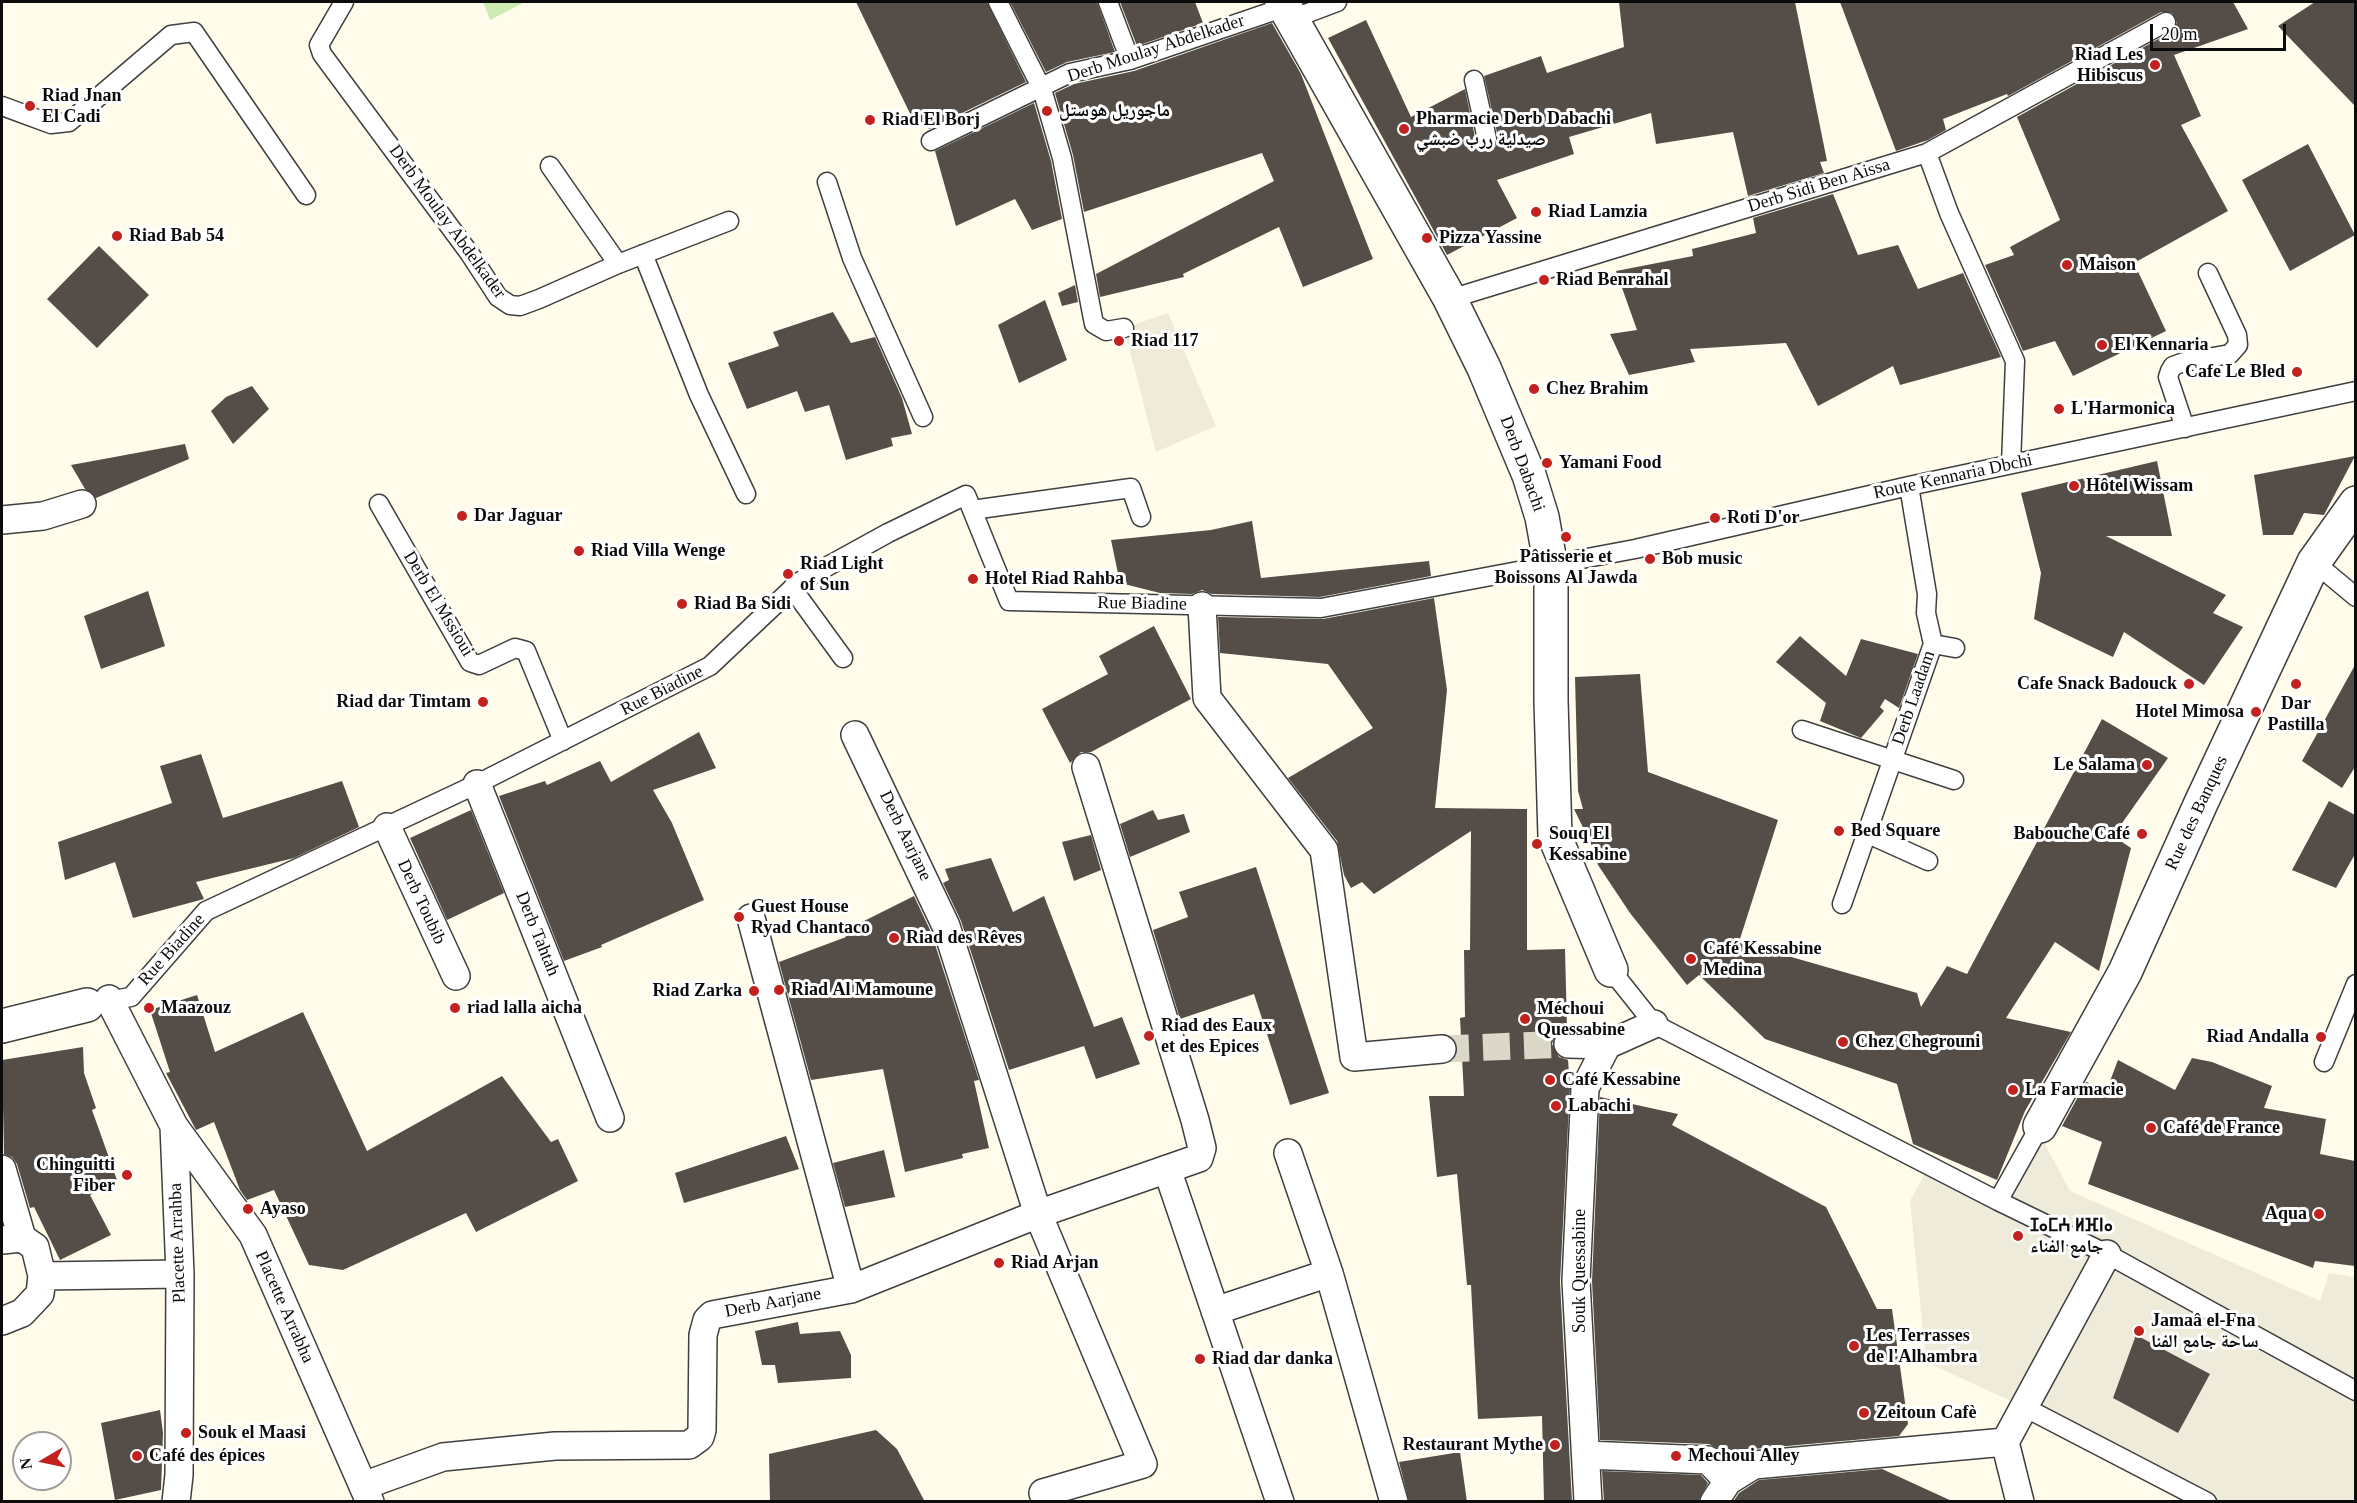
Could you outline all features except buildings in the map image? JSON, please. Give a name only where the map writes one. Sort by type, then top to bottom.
[{"type":"street","name":"Derb Dabachi","points":[[1286,9],[1450,299],[1484,368],[1529,475],[1542,517],[1551,567],[1554,837],[1611,970]]},
{"type":"street","name":"Rue des Banques","points":[[2040,1126],[2125,972],[2201,802],[2314,562],[2355,503]]},
{"type":"street","points":[[2,520],[43,516],[82,504]]},
{"type":"street","points":[[1202,606],[1207,698],[1324,850],[1354,1058],[1442,1049]]},
{"type":"street","name":"Derb Aarjane","points":[[855,735],[946,926],[1038,1214],[1143,1464],[1043,1493],[1047,1502]]},
{"type":"street","name":"Derb Aarjane","points":[[367,1494],[443,1457],[555,1446],[689,1445],[700,1437],[703,1421],[703,1335],[707,1320],[721,1312],[851,1288],[1038,1214],[1196,1160],[1201,1155],[1202,1148],[1086,767]]},
{"type":"street","name":"Derb Tahtah","points":[[477,784],[610,1118]]},
{"type":"street","name":"Derb Toubib","points":[[387,827],[456,976]]},
{"type":"street","points":[[751,918],[851,1288]]},
{"type":"street","points":[[2,1026],[98,1002]]},
{"type":"street","name":"Placette Arrahba","points":[[98,1002],[174,1126],[180,1274],[179,1474],[176,1502]]},
{"type":"street","points":[[1568,1044],[1607,1046],[1654,1024]]},
{"type":"street","name":"Souk Quessabine","points":[[1588,1502],[1576,1281],[1585,1088],[1607,1046]]},
{"type":"street","name":"Placette Arrabha","points":[[174,1126],[253,1235],[367,1494]]},
{"type":"street","points":[[1288,1153],[1329,1274],[1394,1502]]},
{"type":"street","points":[[2,1169],[12,1239],[35,1247],[42,1276],[40,1294],[22,1313],[2,1321]]},
{"type":"street","points":[[1167,1169],[1280,1502]]},
{"type":"street","points":[[2020,1502],[2005,1442],[2106,1254]]},
{"type":"street","points":[[42,1276],[180,1274]]},
{"type":"street","points":[[1215,1311],[1329,1274]]},
{"type":"street","points":[[1586,1455],[1708,1460],[1721,1491],[1754,1465],[2005,1442]]},
{"type":"lane","name":"Derb Moulay Abdelkader","points":[[344,2],[319,45],[322,54],[470,254],[498,297],[510,305],[520,306],[618,264],[729,221]]},
{"type":"lane","points":[[998,2],[1042,89],[1062,158],[1094,324],[1106,331],[1124,328]]},
{"type":"lane","points":[[1108,2],[1130,60]]},
{"type":"lane","name":"Derb Moulay Abdelkader","points":[[931,141],[1070,74],[1130,60],[1286,9],[1337,2]]},
{"type":"lane","name":"Derb Sidi Ben Aissa","points":[[1450,299],[1927,153],[2166,22]]},
{"type":"lane","points":[[2,106],[51,124],[69,122],[171,35],[194,32],[306,195]]},
{"type":"lane","points":[[1474,80],[1487,139]]},
{"type":"lane","points":[[1927,153],[1949,213],[2015,361],[2011,464]]},
{"type":"lane","points":[[549,166],[618,264]]},
{"type":"lane","points":[[827,182],[852,258],[923,417]]},
{"type":"lane","points":[[643,254],[699,395],[746,494]]},
{"type":"lane","points":[[2185,428],[2168,377],[2173,366],[2230,354],[2238,345],[2237,335],[2208,273]]},
{"type":"lane","name":"Route Kennaria Dbchi","points":[[1551,567],[1909,486],[2355,391]]},
{"type":"lane","name":"Derb Laadam","points":[[1842,904],[1933,644],[1926,613],[1926,594],[1909,486]]},
{"type":"lane","points":[[972,510],[1131,488],[1141,517]]},
{"type":"lane","name":"Rue Biadine","points":[[98,1002],[131,996],[206,911],[477,784],[710,666],[792,588],[888,533],[966,495],[1009,601],[1321,608],[1551,567]]},
{"type":"lane","name":"Derb El Mssioui","points":[[380,504],[470,662],[479,665],[515,648],[525,651],[563,741]]},
{"type":"lane","points":[[2314,562],[2355,597]]},
{"type":"lane","points":[[792,588],[843,658]]},
{"type":"lane","points":[[1933,644],[1955,648]]},
{"type":"lane","points":[[1802,730],[1894,758],[1954,780]]},
{"type":"lane","points":[[1866,833],[1928,861]]},
{"type":"lane","points":[[1611,970],[1654,1024],[1998,1202],[2106,1254],[2355,1391]]},
{"type":"lane","points":[[2324,1062],[2355,984]]},
{"type":"lane","points":[[1998,1202],[2040,1126]]},
{"type":"lane","points":[[2024,1407],[2206,1502]]},
{"type":"green space","points":[[483,2],[525,2],[490,20]]},
{"type":"shaded area","points":[[1168,313],[1216,426],[1156,452],[1124,328]]},
{"type":"shaded area","name":"Jamaâ el-Fna ساحة جامع الفنا","points":[[2038,1131],[2070,1191],[2320,1301],[2329,1273],[2355,1277],[2355,1501],[2207,1501],[2024,1407],[1926,1362],[1910,1201],[1929,1166],[1998,1201]]},
{"type":"tunnel","points":[[1442,1049],[1568,1044]]},
{"type":"place","name":"Riad Les Hibiscus","points":[[2155,65]]},
{"type":"place","name":"Riad Jnan El Cadi","points":[[30,106]]},
{"type":"place","name":"ماجوريل هوستل","points":[[1047,111]]},
{"type":"place","name":"Riad El Borj","points":[[870,120]]},
{"type":"place","name":"Pharmacie Derb Dabachi صيدلية ررب ضبشي","points":[[1404,129]]},
{"type":"place","name":"Riad Lamzia","points":[[1536,212]]},
{"type":"place","name":"Riad Bab 54","points":[[117,236]]},
{"type":"place","name":"Pizza Yassine","points":[[1427,238]]},
{"type":"place","name":"Maison","points":[[2067,265]]},
{"type":"place","name":"Riad Benrahal","points":[[1544,280]]},
{"type":"place","name":"Riad 117","points":[[1119,341]]},
{"type":"place","name":"El Kennaria","points":[[2102,345]]},
{"type":"place","name":"Cafe Le Bled","points":[[2297,372]]},
{"type":"place","name":"Chez Brahim","points":[[1534,389]]},
{"type":"place","name":"L'Harmonica","points":[[2059,409]]},
{"type":"place","name":"Yamani Food","points":[[1547,463]]},
{"type":"place","name":"Hôtel Wissam","points":[[2074,486]]},
{"type":"place","name":"Dar Jaguar","points":[[462,516]]},
{"type":"place","name":"Roti D'or","points":[[1715,518]]},
{"type":"place","name":"Pâtisserie et Boissons Al Jawda","points":[[1566,537]]},
{"type":"place","name":"Riad Villa Wenge","points":[[579,551]]},
{"type":"place","name":"Bob music","points":[[1650,559]]},
{"type":"place","name":"Riad Light of Sun","points":[[788,574]]},
{"type":"place","name":"Hotel Riad Rahba","points":[[973,579]]},
{"type":"place","name":"Riad Ba Sidi","points":[[682,604]]},
{"type":"place","name":"Cafe Snack Badouck","points":[[2189,684]]},
{"type":"place","name":"Dar Pastilla","points":[[2296,684]]},
{"type":"place","name":"Riad dar Timtam","points":[[483,702]]},
{"type":"place","name":"Hotel Mimosa","points":[[2256,712]]},
{"type":"place","name":"Le Salama","points":[[2147,765]]},
{"type":"place","name":"Bed Square","points":[[1839,831]]},
{"type":"place","name":"Babouche Café","points":[[2142,834]]},
{"type":"place","name":"Souq El Kessabine","points":[[1537,844]]},
{"type":"place","name":"Guest House Ryad Chantaco","points":[[739,917]]},
{"type":"place","name":"Riad des Rêves","points":[[894,938]]},
{"type":"place","name":"Café Kessabine Medina","points":[[1691,959]]},
{"type":"place","name":"Riad Al Mamoune","points":[[779,990]]},
{"type":"place","name":"Riad Zarka","points":[[754,991]]},
{"type":"place","name":"Maazouz","points":[[149,1008]]},
{"type":"place","name":"riad lalla aicha","points":[[455,1008]]},
{"type":"place","name":"Méchoui Quessabine","points":[[1525,1019]]},
{"type":"place","name":"Riad des Eaux et des Epices","points":[[1149,1036]]},
{"type":"place","name":"Riad Andalla","points":[[2321,1037]]},
{"type":"place","name":"Chez Chegrouni","points":[[1843,1042]]},
{"type":"place","name":"Café Kessabine","points":[[1550,1080]]},
{"type":"place","name":"La Farmacie","points":[[2013,1090]]},
{"type":"place","name":"Labachi","points":[[1556,1106]]},
{"type":"place","name":"Café de France","points":[[2151,1128]]},
{"type":"place","name":"Chinguitti Fiber","points":[[127,1175]]},
{"type":"place","name":"Ayaso","points":[[248,1209]]},
{"type":"place","name":"Aqua","points":[[2319,1214]]},
{"type":"place","name":"ⵊⴰⵎⵄ ⵍⴼⵏⴰ جامع الفناء","points":[[2018,1236]]},
{"type":"place","name":"Riad Arjan","points":[[999,1263]]},
{"type":"place","name":"Jamaâ el-Fna ساحة جامع الفنا","points":[[2139,1331]]},
{"type":"place","name":"Les Terrasses de l'Alhambra","points":[[1854,1346]]},
{"type":"place","name":"Riad dar danka","points":[[1200,1359]]},
{"type":"place","name":"Zeitoun Cafè","points":[[1864,1413]]},
{"type":"place","name":"Souk el Maasi","points":[[186,1433]]},
{"type":"place","name":"Restaurant Mythe","points":[[1555,1445]]},
{"type":"place","name":"Café des épices","points":[[137,1456]]},
{"type":"place","name":"Mechoui Alley","points":[[1676,1456]]}]
